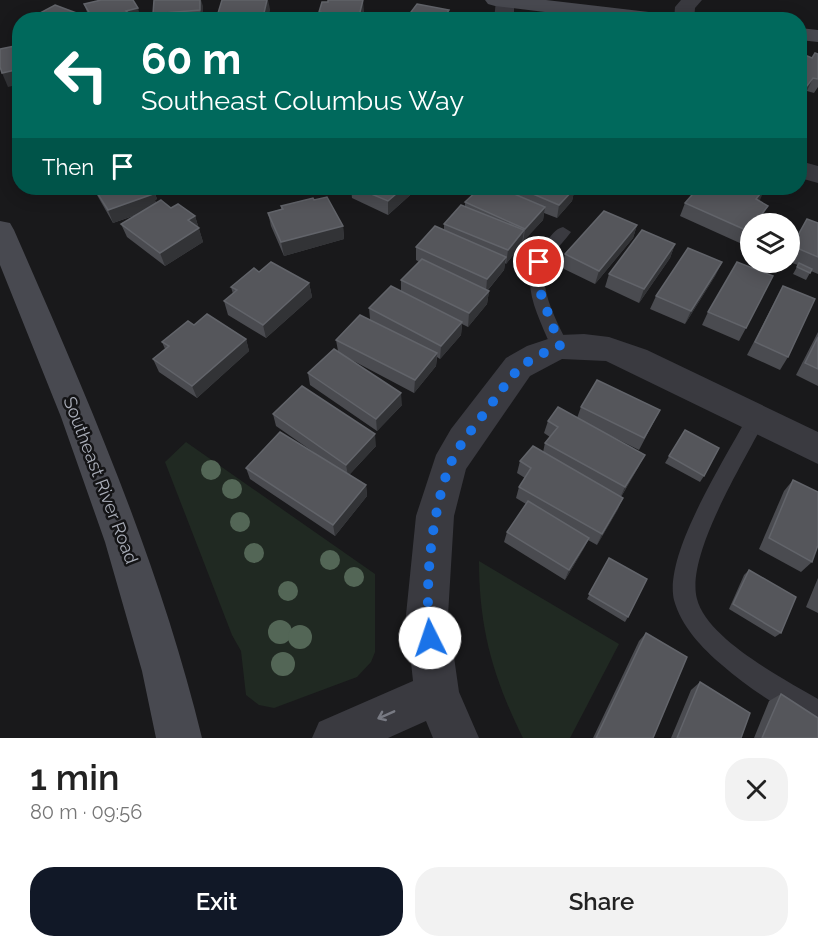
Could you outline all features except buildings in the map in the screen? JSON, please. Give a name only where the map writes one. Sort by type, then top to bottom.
[{"type":"main road","points":[[501,7],[564,12]]},
{"type":"main road","name":"Southeast River Road","points":[[0,230],[96,459],[139,579],[178,738]]},
{"type":"street","points":[[456,738],[437,693],[427,615],[435,516],[449,466],[464,440],[518,367],[560,346],[584,346],[618,352],[818,449]]},
{"type":"street","points":[[334,738],[437,693]]},
{"type":"lane","points":[[560,346],[545,311],[536,274],[539,262],[563,232]]},
{"type":"lane","points":[[757,418],[692,546],[684,571],[685,599],[702,629],[740,664],[818,713]]},
{"type":"shaded area","points":[[186,442],[375,574],[375,652],[371,662],[357,677],[274,708],[259,705],[246,695],[241,651],[232,635],[165,462]]},
{"type":"shaded area","points":[[479,561],[619,644],[570,738],[523,738],[503,694],[490,652],[482,608]]},
{"type":"route","points":[[430,638],[427,615],[435,516],[449,466],[464,440],[518,367],[560,346],[545,311],[538,286],[536,274],[539,262]]}]
